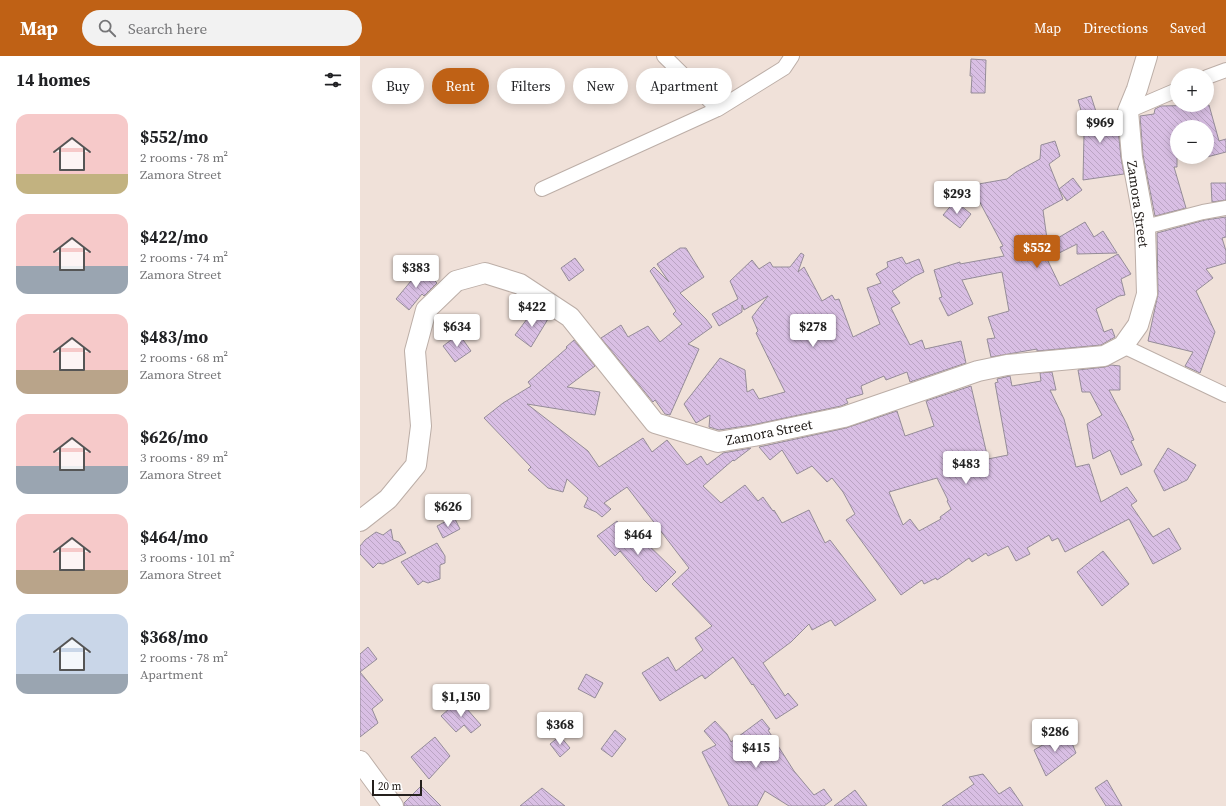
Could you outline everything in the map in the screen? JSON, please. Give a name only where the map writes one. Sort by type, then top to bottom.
[{"type":"street","points":[[664,56],[718,109]]},
{"type":"street","points":[[542,189],[718,109],[784,68],[792,56]]},
{"type":"street","points":[[1128,111],[1137,89],[1147,56]]},
{"type":"street","points":[[1214,74],[1226,70]]},
{"type":"street","points":[[1128,111],[1170,93]]},
{"type":"street","name":"Zamora Street","points":[[360,521],[388,499],[416,465],[421,426],[415,351],[426,310],[456,281],[485,273],[520,284],[570,317],[655,423],[718,442],[844,417],[978,371],[1007,365],[1104,356],[1123,346],[1138,325],[1147,294],[1145,227],[1132,157],[1128,111]]},
{"type":"street","points":[[1145,227],[1203,212],[1226,208]]},
{"type":"street","points":[[1123,346],[1226,395]]},
{"type":"street","points":[[360,762],[393,806]]},
{"type":"building","points":[[971,59],[986,60],[985,93],[971,93]]},
{"type":"building","points":[[1091,96],[1099,121],[1117,119],[1124,174],[1083,180],[1084,134],[1082,131],[1086,128],[1078,100]]},
{"type":"building","points":[[1161,106],[1170,106],[1170,112],[1211,112],[1213,120],[1170,120],[1170,164],[1177,164],[1177,167],[1174,167],[1186,208],[1155,216],[1143,155],[1140,116],[1154,114],[1155,109]]},
{"type":"building","points":[[1214,123],[1219,141],[1226,139],[1226,152],[1214,155]]},
{"type":"building","points":[[1055,141],[1060,156],[1049,164],[1063,199],[1043,210],[1047,239],[1050,238],[1051,242],[1085,222],[1094,237],[1103,231],[1117,253],[1077,254],[1077,244],[1047,259],[1060,286],[1118,254],[1131,274],[1121,279],[1125,295],[1119,296],[1096,309],[1104,332],[1112,329],[1115,337],[1101,345],[1037,351],[1037,349],[991,357],[987,339],[995,338],[988,317],[1009,311],[1002,272],[962,280],[973,304],[948,316],[939,298],[942,297],[934,270],[960,262],[960,264],[1004,256],[1000,247],[1003,246],[976,195],[973,185],[1007,179],[1016,172],[1040,159],[1041,145]]},
{"type":"building","points":[[1073,178],[1082,190],[1067,201],[1059,189]]},
{"type":"building","points":[[1211,183],[1226,183],[1226,200],[1212,202]]},
{"type":"building","points":[[955,201],[971,214],[960,228],[943,215]]},
{"type":"building","points":[[1226,217],[1226,237],[1222,238],[1226,251],[1226,263],[1206,269],[1213,278],[1196,291],[1215,332],[1200,373],[1185,366],[1193,352],[1148,341],[1158,294],[1157,233],[1205,220]]},
{"type":"building","points":[[680,248],[686,248],[704,277],[680,293],[712,327],[688,344],[699,349],[670,415],[665,414],[655,400],[653,402],[601,338],[621,325],[628,337],[648,326],[660,342],[682,324],[673,314],[676,311],[650,271],[654,267],[669,282],[657,264]]},
{"type":"building","points":[[801,253],[804,255],[798,272],[804,267],[822,301],[832,295],[835,300],[839,299],[853,337],[880,324],[867,288],[881,283],[876,274],[888,267],[887,262],[902,257],[906,264],[919,259],[924,272],[892,291],[900,303],[891,308],[910,345],[922,340],[925,349],[961,341],[966,363],[910,382],[907,372],[886,380],[884,376],[861,386],[863,394],[846,399],[848,403],[841,406],[752,425],[719,430],[709,427],[710,415],[696,423],[684,404],[720,358],[745,370],[747,392],[753,389],[759,399],[785,392],[756,333],[758,331],[752,317],[768,296],[744,310],[742,305],[742,312],[719,326],[712,314],[738,299],[730,281],[752,260],[759,269],[770,262],[773,267],[790,267]]},
{"type":"building","points":[[575,258],[584,270],[569,281],[561,268]]},
{"type":"building","points":[[422,268],[437,283],[424,296],[422,294],[409,310],[396,299],[411,281],[409,280]]},
{"type":"building","points":[[533,311],[548,319],[531,347],[515,335]]},
{"type":"building","points":[[459,334],[471,351],[455,362],[443,346]]},
{"type":"building","points":[[574,340],[595,366],[567,387],[600,392],[595,415],[527,404],[588,451],[599,467],[643,438],[652,452],[667,440],[687,465],[701,456],[707,465],[723,453],[751,448],[734,461],[733,460],[703,486],[721,503],[745,485],[758,501],[763,497],[773,511],[774,510],[782,523],[809,510],[825,543],[830,540],[876,600],[835,626],[831,620],[812,630],[809,624],[791,642],[763,663],[785,696],[788,693],[798,705],[776,719],[733,657],[705,679],[702,675],[660,701],[642,673],[668,657],[676,671],[703,650],[695,638],[712,626],[672,584],[689,568],[627,487],[604,503],[611,509],[602,517],[596,512],[584,507],[588,498],[567,479],[563,492],[548,488],[528,470],[531,467],[484,418],[503,403],[531,386],[528,382]]},
{"type":"building","points":[[1111,365],[1120,366],[1120,390],[1109,390],[1127,424],[1134,440],[1131,441],[1142,465],[1121,475],[1110,450],[1093,459],[1087,424],[1102,415],[1090,392],[1082,392],[1078,370]]},
{"type":"building","points":[[1052,372],[1056,390],[1050,390],[1064,419],[1076,467],[1089,464],[1101,502],[1127,487],[1137,501],[1131,505],[1153,537],[1169,528],[1181,549],[1153,564],[1129,519],[1065,552],[1058,538],[1052,541],[1049,535],[1027,548],[1030,554],[1016,561],[1008,546],[988,556],[986,553],[972,562],[969,558],[937,580],[936,578],[924,584],[922,580],[901,595],[846,520],[855,514],[843,492],[832,478],[827,482],[812,466],[797,474],[782,450],[770,460],[759,447],[846,428],[897,411],[905,436],[934,426],[926,401],[971,386],[988,459],[1008,455],[995,383],[998,382],[997,379],[1010,376],[1012,386],[1041,381],[1040,373]],"holes":[[[937,478],[948,500],[947,501],[951,509],[940,517],[941,519],[919,531],[910,519],[903,525],[889,492]]]},
{"type":"building","points":[[1168,448],[1196,465],[1187,480],[1164,491],[1154,471]]},
{"type":"building","points":[[454,517],[460,529],[443,538],[437,526]]},
{"type":"building","points":[[617,521],[634,540],[639,536],[676,572],[656,592],[620,551],[615,556],[597,536]]},
{"type":"building","points":[[391,529],[393,540],[399,542],[406,553],[383,564],[378,563],[373,568],[360,554],[360,546],[365,540],[376,532],[383,535]]},
{"type":"building","points":[[437,543],[445,556],[445,563],[440,565],[440,579],[428,583],[423,581],[418,585],[401,562]]},
{"type":"building","points":[[1103,551],[1129,584],[1102,606],[1077,572]]},
{"type":"building","points":[[368,647],[377,659],[360,672],[360,654]]},
{"type":"building","points":[[360,672],[383,700],[372,709],[378,723],[360,737]]},
{"type":"building","points":[[586,674],[603,683],[595,698],[578,689]]},
{"type":"building","points":[[459,700],[481,725],[471,733],[464,725],[456,732],[441,716]]},
{"type":"building","points":[[762,719],[770,729],[768,730],[794,771],[814,795],[824,789],[832,800],[824,806],[789,806],[765,791],[757,806],[729,806],[702,752],[716,745],[704,731],[715,721],[727,734],[731,742]]},
{"type":"building","points":[[615,730],[626,739],[612,757],[601,749]]},
{"type":"building","points":[[1067,731],[1076,753],[1046,776],[1034,750]]},
{"type":"building","points":[[560,736],[570,748],[560,757],[550,744]]},
{"type":"building","points":[[435,737],[450,756],[429,779],[411,757]]},
{"type":"building","points":[[983,774],[999,794],[1010,787],[1023,806],[942,806],[974,784],[969,777]]},
{"type":"building","points":[[1107,780],[1122,806],[1106,806],[1095,788]]},
{"type":"building","points":[[421,786],[441,806],[404,806],[404,803]]},
{"type":"building","points":[[542,788],[565,806],[520,806]]},
{"type":"building","points":[[855,790],[867,806],[834,806]]}]
